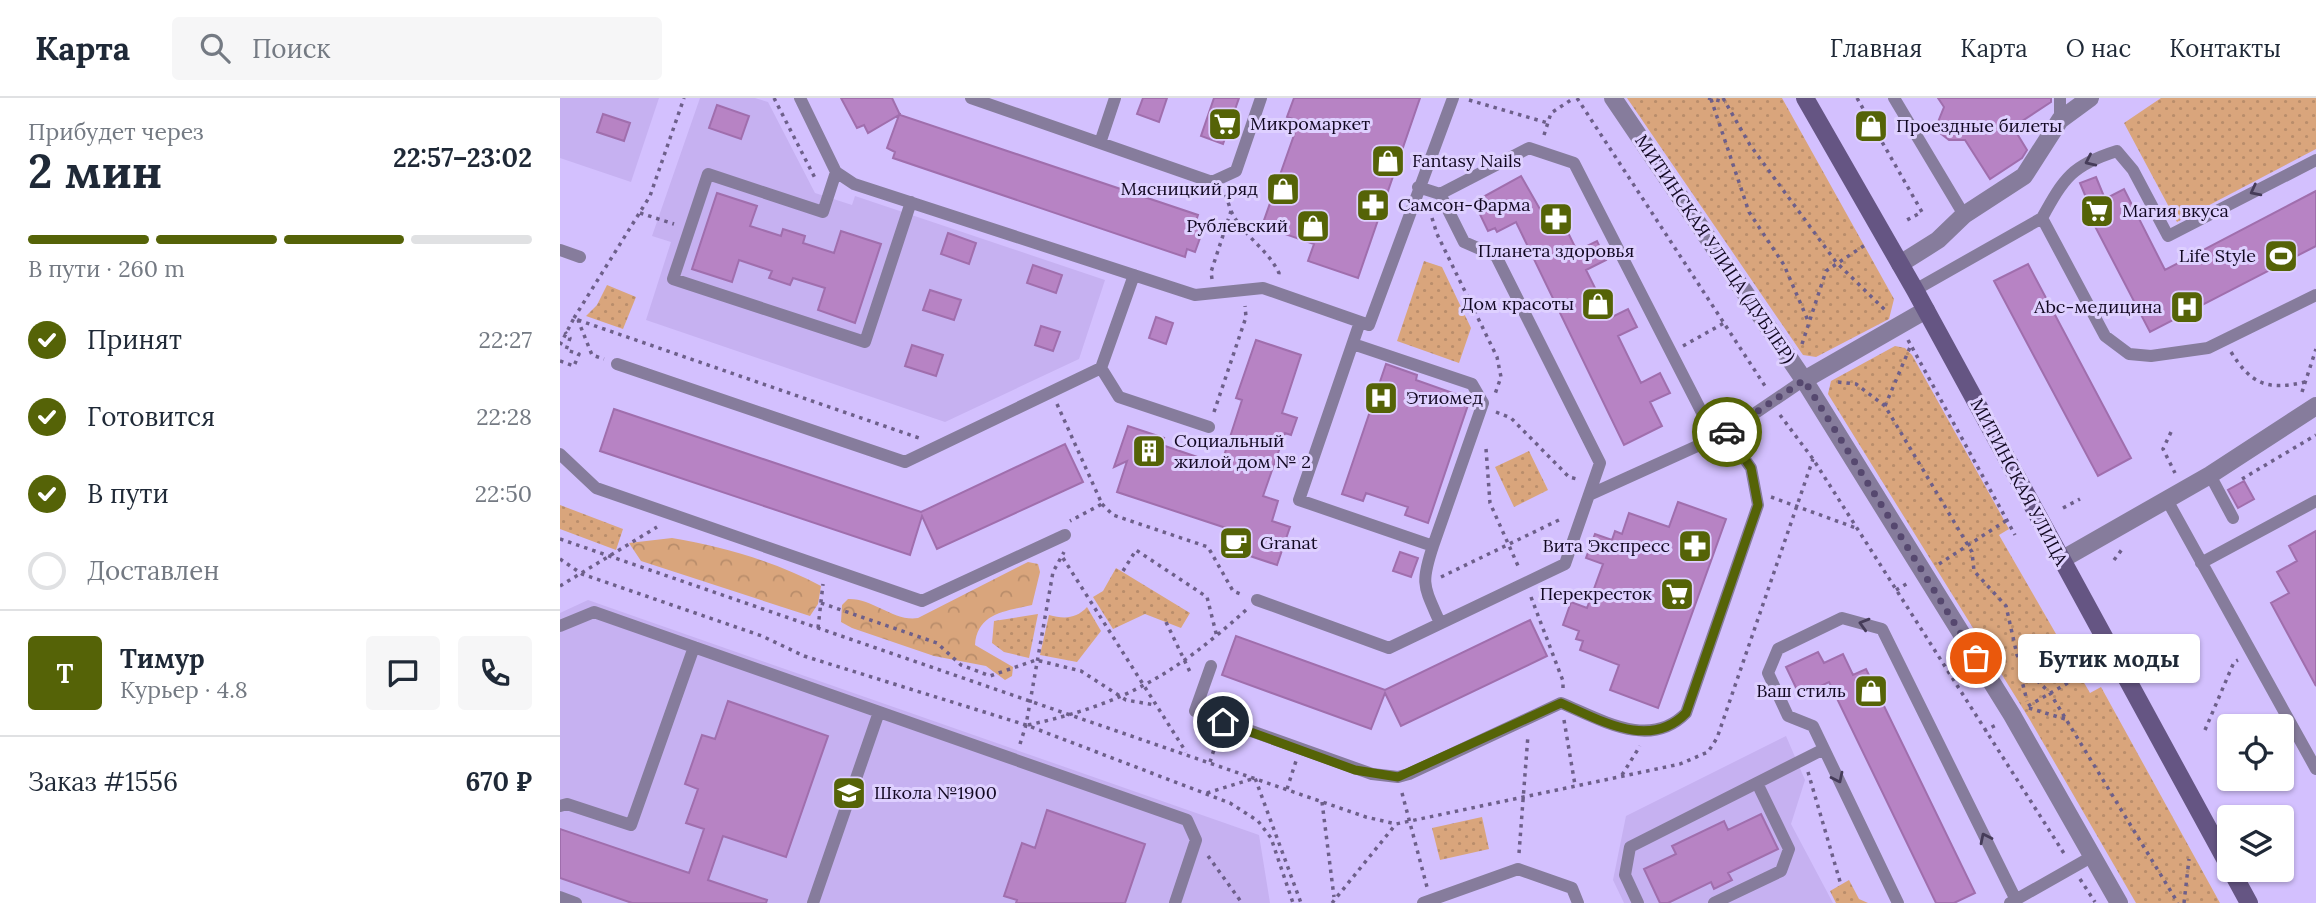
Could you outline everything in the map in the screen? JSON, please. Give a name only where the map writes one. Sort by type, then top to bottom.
[{"type":"main road","name":"МИТИНСКАЯ УЛИЦА","points":[[1805,98],[1916,290],[2217,845]]},
{"type":"main road","name":"МИТИНСКАЯ УЛИЦА","points":[[2237,882],[2249,903]]},
{"type":"street","name":"МИТИНСКАЯ УЛИЦА (ДУБЛЕР)","points":[[1613,98],[1804,380],[2012,715],[2119,903]]},
{"type":"street","points":[[1900,264],[1938,240],[1964,215],[2024,176],[2060,120],[2090,98]]},
{"type":"street","points":[[1804,380],[1926,310]]},
{"type":"street","points":[[2061,560],[2210,475],[2316,407]]},
{"type":"lane","points":[[800,98],[836,172],[854,184],[1195,295],[1263,289],[1369,325],[1418,187],[1433,159],[1454,98]]},
{"type":"lane","points":[[971,98],[1212,182],[1236,171],[1261,98]]},
{"type":"lane","points":[[1100,143],[1115,98]]},
{"type":"lane","points":[[1894,98],[1964,215]]},
{"type":"lane","points":[[2060,98],[2060,120]]},
{"type":"lane","points":[[1211,666],[1195,711],[1364,772],[1398,777],[1561,703],[1610,724],[1648,733],[1673,727],[1686,713],[1758,505],[1751,468],[1720,436],[1671,352],[1574,163],[1529,148],[1440,194],[1418,187]]},
{"type":"lane","points":[[1916,290],[2042,218],[2065,177],[2087,160],[2117,151],[2133,170],[2168,236],[2316,160]]},
{"type":"lane","points":[[836,172],[823,212],[708,174],[673,279],[865,342],[911,202]]},
{"type":"lane","points":[[1257,600],[1389,648],[1565,564],[1600,463],[1496,256],[1464,242],[1440,194]]},
{"type":"lane","points":[[2042,218],[2105,336],[2129,354],[2177,354],[2224,342],[2316,295]]},
{"type":"lane","points":[[560,250],[580,257]]},
{"type":"lane","points":[[617,364],[905,462],[1101,368],[1134,275]]},
{"type":"lane","points":[[1360,321],[1299,500],[1433,546]]},
{"type":"lane","points":[[1353,344],[1472,384],[1483,403],[1423,577],[1423,585],[1440,623]]},
{"type":"lane","points":[[1101,368],[1119,397],[1209,427]]},
{"type":"lane","points":[[1589,495],[1720,436],[1804,380]]},
{"type":"lane","points":[[560,454],[596,488],[922,601],[1065,534]]},
{"type":"lane","points":[[2210,475],[2233,517]]},
{"type":"lane","points":[[2166,500],[2316,769]]},
{"type":"lane","points":[[2201,563],[2316,500]]},
{"type":"lane","points":[[560,626],[594,612],[1188,820],[1196,840],[1175,903]]},
{"type":"lane","points":[[1898,903],[1813,726],[1788,716],[1769,673],[1778,649],[1842,618],[1882,629],[2013,901],[2093,856]]},
{"type":"lane","points":[[560,806],[567,804],[631,825],[694,647]]},
{"type":"lane","points":[[813,903],[879,712]]},
{"type":"lane","points":[[1638,903],[1625,875],[1630,847],[1824,749]]},
{"type":"lane","points":[[1714,903],[1781,871],[1789,849],[1757,783]]},
{"type":"lane","points":[[1427,902],[1518,869],[1572,888],[1578,903]]},
{"type":"lane","points":[[560,897],[576,903]]},
{"type":"path","points":[[560,345],[565,332],[576,319],[650,196],[684,98]]},
{"type":"path","points":[[774,98],[816,180],[830,190]]},
{"type":"path","points":[[1460,98],[1548,123]]},
{"type":"path","points":[[1539,151],[1551,113],[1575,98],[1766,387],[1771,403],[1814,459],[2095,903]]},
{"type":"path","points":[[1810,323],[1784,265],[1749,212],[1710,98],[1724,100],[1750,145],[1836,262],[1887,311]]},
{"type":"path","points":[[1857,98],[1922,212],[1905,221]]},
{"type":"path","points":[[1220,178],[1239,228],[1271,255],[1279,273],[1273,292]]},
{"type":"path","points":[[1215,293],[1211,272],[1231,211]]},
{"type":"path","points":[[640,213],[658,218]]},
{"type":"path","points":[[1800,353],[1826,271],[1865,245]]},
{"type":"path","points":[[1209,427],[1246,317]]},
{"type":"path","points":[[576,319],[592,355],[617,364]]},
{"type":"path","points":[[576,319],[918,436],[926,452]]},
{"type":"path","points":[[1671,352],[1724,323]]},
{"type":"path","points":[[560,361],[575,366],[579,354],[566,349],[570,338],[565,332]]},
{"type":"path","points":[[2224,342],[2245,374],[2266,385],[2285,387],[2305,382]]},
{"type":"path","points":[[1885,406],[1912,345],[2015,535]]},
{"type":"path","points":[[2302,392],[2316,349]]},
{"type":"path","points":[[2309,369],[2316,359]]},
{"type":"path","points":[[1766,387],[1772,380]]},
{"type":"path","points":[[1831,381],[1856,384],[1885,406],[1968,545],[1974,571],[2006,606],[2014,646],[2024,668],[2050,693],[2178,903]]},
{"type":"path","points":[[1026,725],[1074,715],[1144,688],[1185,662],[1257,600],[1233,591],[1208,547],[1113,515],[1102,504],[1052,393]]},
{"type":"path","points":[[1423,585],[1589,495],[1511,418],[1483,403]]},
{"type":"path","points":[[2171,432],[2163,449],[2175,473]]},
{"type":"path","points":[[560,539],[1322,802],[1396,824],[1621,777],[1695,759],[1708,752],[1717,738],[1814,459]]},
{"type":"path","points":[[1755,491],[1858,529]]},
{"type":"path","points":[[2063,508],[2080,499]]},
{"type":"path","points":[[1014,760],[1026,725],[1028,700],[1053,572],[1063,558],[1065,534],[1071,519],[1102,504]]},
{"type":"path","points":[[560,586],[660,524],[681,518]]},
{"type":"path","points":[[1940,563],[2007,520]]},
{"type":"path","points":[[1122,571],[1136,550],[1207,597],[1217,637]]},
{"type":"path","points":[[1063,558],[1187,754]]},
{"type":"path","points":[[560,559],[582,574],[762,636],[804,656],[1026,725],[1230,803],[1258,821],[1270,838],[1293,903]]},
{"type":"path","points":[[818,628],[824,567]]},
{"type":"path","points":[[1896,590],[1913,580]]},
{"type":"path","points":[[821,603],[937,643],[961,665],[990,676],[1036,660],[1081,671],[1119,697],[1155,705]]},
{"type":"path","points":[[1166,622],[1201,695]]},
{"type":"path","points":[[2205,730],[2234,662],[2251,653]]},
{"type":"path","points":[[1551,655],[1563,681]]},
{"type":"path","points":[[2024,668],[2021,677],[2027,707],[2067,720]]},
{"type":"path","points":[[2035,702],[2085,673]]},
{"type":"path","points":[[1561,703],[1575,786]]},
{"type":"path","points":[[1519,853],[1529,719]]},
{"type":"path","points":[[1984,731],[2002,721]]},
{"type":"path","points":[[1209,762],[1223,722]]},
{"type":"path","points":[[1621,777],[1648,733]]},
{"type":"path","points":[[1287,789],[1300,750]]},
{"type":"path","points":[[1802,760],[1841,885]]},
{"type":"path","points":[[1398,777],[1427,902]]},
{"type":"path","points":[[1206,793],[1255,778]]},
{"type":"path","points":[[1255,778],[1301,903]]},
{"type":"path","points":[[1322,802],[1334,897]]},
{"type":"path","points":[[1332,903],[1334,897],[1396,824]]},
{"type":"path","points":[[1196,840],[1242,903]]},
{"type":"path","points":[[2185,903],[2189,859]]},
{"type":"shaded area","points":[[560,98],[659,98],[631,182],[560,158]]},
{"type":"shaded area","points":[[700,98],[755,98],[768,102],[815,193],[852,205],[855,196],[1105,280],[1079,359],[945,422],[646,320],[671,242],[652,236]]},
{"type":"shaded area","name":"Школа №1900","points":[[588,600],[1259,835],[1270,903],[560,903],[560,613]]},
{"type":"shaded area","points":[[1786,736],[1805,780],[1791,824],[1833,903],[1624,903],[1613,880],[1626,816]]},
{"type":"green space","points":[[1627,98],[1782,98],[1894,299],[1889,319],[1816,357],[1803,355]]},
{"type":"green space","points":[[2161,98],[2316,98],[2316,149],[2177,222],[2124,123]]},
{"type":"green space","points":[[1424,261],[1442,267],[1471,328],[1459,363],[1397,341]]},
{"type":"green space","points":[[607,285],[636,297],[623,329],[586,316],[597,305]]},
{"type":"green space","points":[[1895,346],[1905,348],[1912,355],[2009,529],[1999,535],[2090,693],[2101,687],[2220,903],[2136,903],[2030,720],[1828,394],[1831,381]]},
{"type":"green space","points":[[1529,451],[1548,490],[1514,507],[1495,467]]},
{"type":"green space","points":[[560,505],[623,529],[616,550],[560,529]]},
{"type":"green space","points":[[672,538],[748,556],[804,577],[821,586],[818,604],[810,616],[641,561],[629,543]]},
{"type":"green space","points":[[1028,562],[1038,564],[1040,572],[1032,605],[994,615],[981,626],[977,634],[975,645],[1013,667],[1012,676],[1005,680],[986,666],[934,656],[841,622],[842,605],[848,599],[866,602],[900,617],[918,618]]},
{"type":"green space","points":[[1116,568],[1190,613],[1181,628],[1145,614],[1113,629],[1093,597],[1103,591]]},
{"type":"green space","points":[[1087,607],[1101,631],[1077,662],[1040,655],[1049,615],[1070,617]]},
{"type":"green space","points":[[1038,614],[1029,658],[1004,652],[992,643],[994,621]]},
{"type":"green space","points":[[1482,817],[1489,849],[1440,860],[1432,828]]},
{"type":"green space","points":[[1849,880],[1859,899],[1868,903],[1836,903],[1830,891]]},
{"type":"building","points":[[841,98],[892,98],[900,115],[1198,215],[1196,221],[1205,224],[1195,252],[1187,249],[1185,257],[893,158],[895,152],[887,148],[899,115],[868,133],[864,125],[857,128]]},
{"type":"building","points":[[1143,98],[1167,98],[1159,122],[1137,114]]},
{"type":"building","points":[[1214,98],[1239,98],[1223,144],[1201,136]]},
{"type":"building","points":[[1294,98],[1420,98],[1358,278],[1308,261],[1314,244],[1262,226],[1299,121],[1287,117]]},
{"type":"building","points":[[1938,98],[2051,98],[2051,102],[2013,127],[2027,150],[2022,158],[1990,179],[1965,140],[1949,140],[1940,133],[1938,122],[1944,107]]},
{"type":"building","points":[[717,105],[749,116],[741,139],[709,128]]},
{"type":"building","points":[[603,114],[630,123],[624,141],[597,132]]},
{"type":"building","points":[[1521,176],[1541,211],[1554,204],[1577,251],[1597,241],[1606,260],[1586,270],[1610,318],[1628,309],[1637,327],[1618,336],[1641,383],[1660,373],[1670,393],[1650,402],[1662,426],[1624,445],[1516,222],[1497,232],[1495,228],[1488,231],[1474,202]]},
{"type":"building","points":[[2096,177],[2105,199],[2124,189],[2165,270],[2316,191],[2316,246],[2150,332],[2086,209],[2090,207],[2080,183]]},
{"type":"building","points":[[717,193],[757,206],[750,226],[781,236],[783,229],[805,236],[803,243],[834,253],[841,231],[881,244],[855,323],[818,310],[825,288],[793,278],[790,285],[769,278],[772,271],[739,260],[732,282],[692,269]]},
{"type":"building","points":[[948,233],[976,243],[969,264],[941,254]]},
{"type":"building","points":[[2028,264],[2131,458],[2098,476],[1994,281]]},
{"type":"building","points":[[1033,265],[1062,275],[1056,293],[1027,283]]},
{"type":"building","points":[[930,290],[961,300],[954,320],[923,310]]},
{"type":"building","points":[[1156,317],[1173,323],[1166,344],[1149,338]]},
{"type":"building","points":[[1041,326],[1060,332],[1053,351],[1035,345]]},
{"type":"building","name":"Социальный жилой дом № 2","points":[[1256,340],[1301,355],[1282,413],[1297,418],[1291,435],[1285,433],[1263,496],[1278,501],[1272,521],[1290,527],[1277,565],[1223,547],[1229,529],[1117,492],[1127,461],[1114,467],[1128,426],[1164,438],[1162,445],[1221,465],[1242,400],[1236,398]]},
{"type":"building","points":[[912,345],[943,355],[936,376],[905,366]]},
{"type":"building","points":[[1386,364],[1417,375],[1416,380],[1470,399],[1428,523],[1405,515],[1408,507],[1366,493],[1363,501],[1342,494]]},
{"type":"building","points":[[614,409],[921,512],[1065,444],[1083,482],[937,549],[922,516],[910,555],[600,451]]},
{"type":"building","points":[[2244,481],[2254,499],[2238,508],[2228,490]]},
{"type":"building","points":[[1678,502],[1726,519],[1658,708],[1610,690],[1619,665],[1580,650],[1583,641],[1576,639],[1579,631],[1563,625],[1571,602],[1587,608],[1603,564],[1586,558],[1595,534],[1612,540],[1615,531],[1622,534],[1629,513],[1669,527]]},
{"type":"building","points":[[2316,531],[2316,686],[2271,603],[2289,593],[2277,572],[2297,561],[2289,546]]},
{"type":"building","points":[[1400,552],[1418,558],[1411,577],[1393,571]]},
{"type":"building","points":[[1530,620],[1547,656],[1401,726],[1385,693],[1371,729],[1222,675],[1236,636],[1385,690]]},
{"type":"building","points":[[1818,652],[1824,663],[1843,654],[1853,675],[1866,669],[1975,893],[1954,903],[1936,903],[1829,682],[1800,696],[1786,667]]},
{"type":"building","points":[[728,701],[828,736],[786,857],[723,836],[708,880],[767,900],[766,903],[632,903],[560,878],[560,829],[689,873],[704,829],[686,823],[698,789],[685,784],[702,735],[715,739]]},
{"type":"building","points":[[1047,810],[1145,844],[1125,903],[1016,903],[1017,900],[1004,896],[1022,843],[1035,848]]},
{"type":"building","points":[[1761,814],[1778,849],[1728,873],[1732,880],[1714,889],[1711,882],[1668,903],[1660,903],[1644,869],[1676,854],[1672,846],[1724,821],[1728,830]]},
{"type":"way so far","points":[[1727,432],[1804,380],[1976,658]]},
{"type":"place","name":"Микромаркет","points":[[1225,124]]},
{"type":"place","name":"Проездные билеты","points":[[1871,126]]},
{"type":"place","name":"Fantasy Nails","points":[[1388,161]]},
{"type":"place","name":"Мясницкий ряд","points":[[1283,189]]},
{"type":"place","name":"Самсон-Фарма","points":[[1373,205]]},
{"type":"place","name":"Магия вкуса","points":[[2097,211]]},
{"type":"place","name":"Планета здоровья","points":[[1556,219]]},
{"type":"place","name":"Рублевский","points":[[1313,226]]},
{"type":"place","name":"Life Style","points":[[2281,256]]},
{"type":"place","name":"Дом красоты","points":[[1598,304]]},
{"type":"place","name":"Abc-медицина","points":[[2187,307]]},
{"type":"place","name":"Этиомед","points":[[1381,398]]},
{"type":"place","name":"Социальный жилой дом № 2","points":[[1149,451]]},
{"type":"place","name":"Granat","points":[[1236,543]]},
{"type":"place","name":"Вита Экспресс","points":[[1695,546]]},
{"type":"place","name":"Перекресток","points":[[1677,594]]},
{"type":"place","name":"Бутик моды","points":[[1976,658]]},
{"type":"place","name":"Ваш стиль","points":[[1871,691]]},
{"type":"place","name":"Школа №1900","points":[[849,793]]},
{"type":"route","points":[[1223,722],[1355,770],[1398,777],[1409,775],[1561,703],[1610,724],[1648,733],[1673,727],[1686,713],[1758,505],[1751,468],[1727,432]]}]
